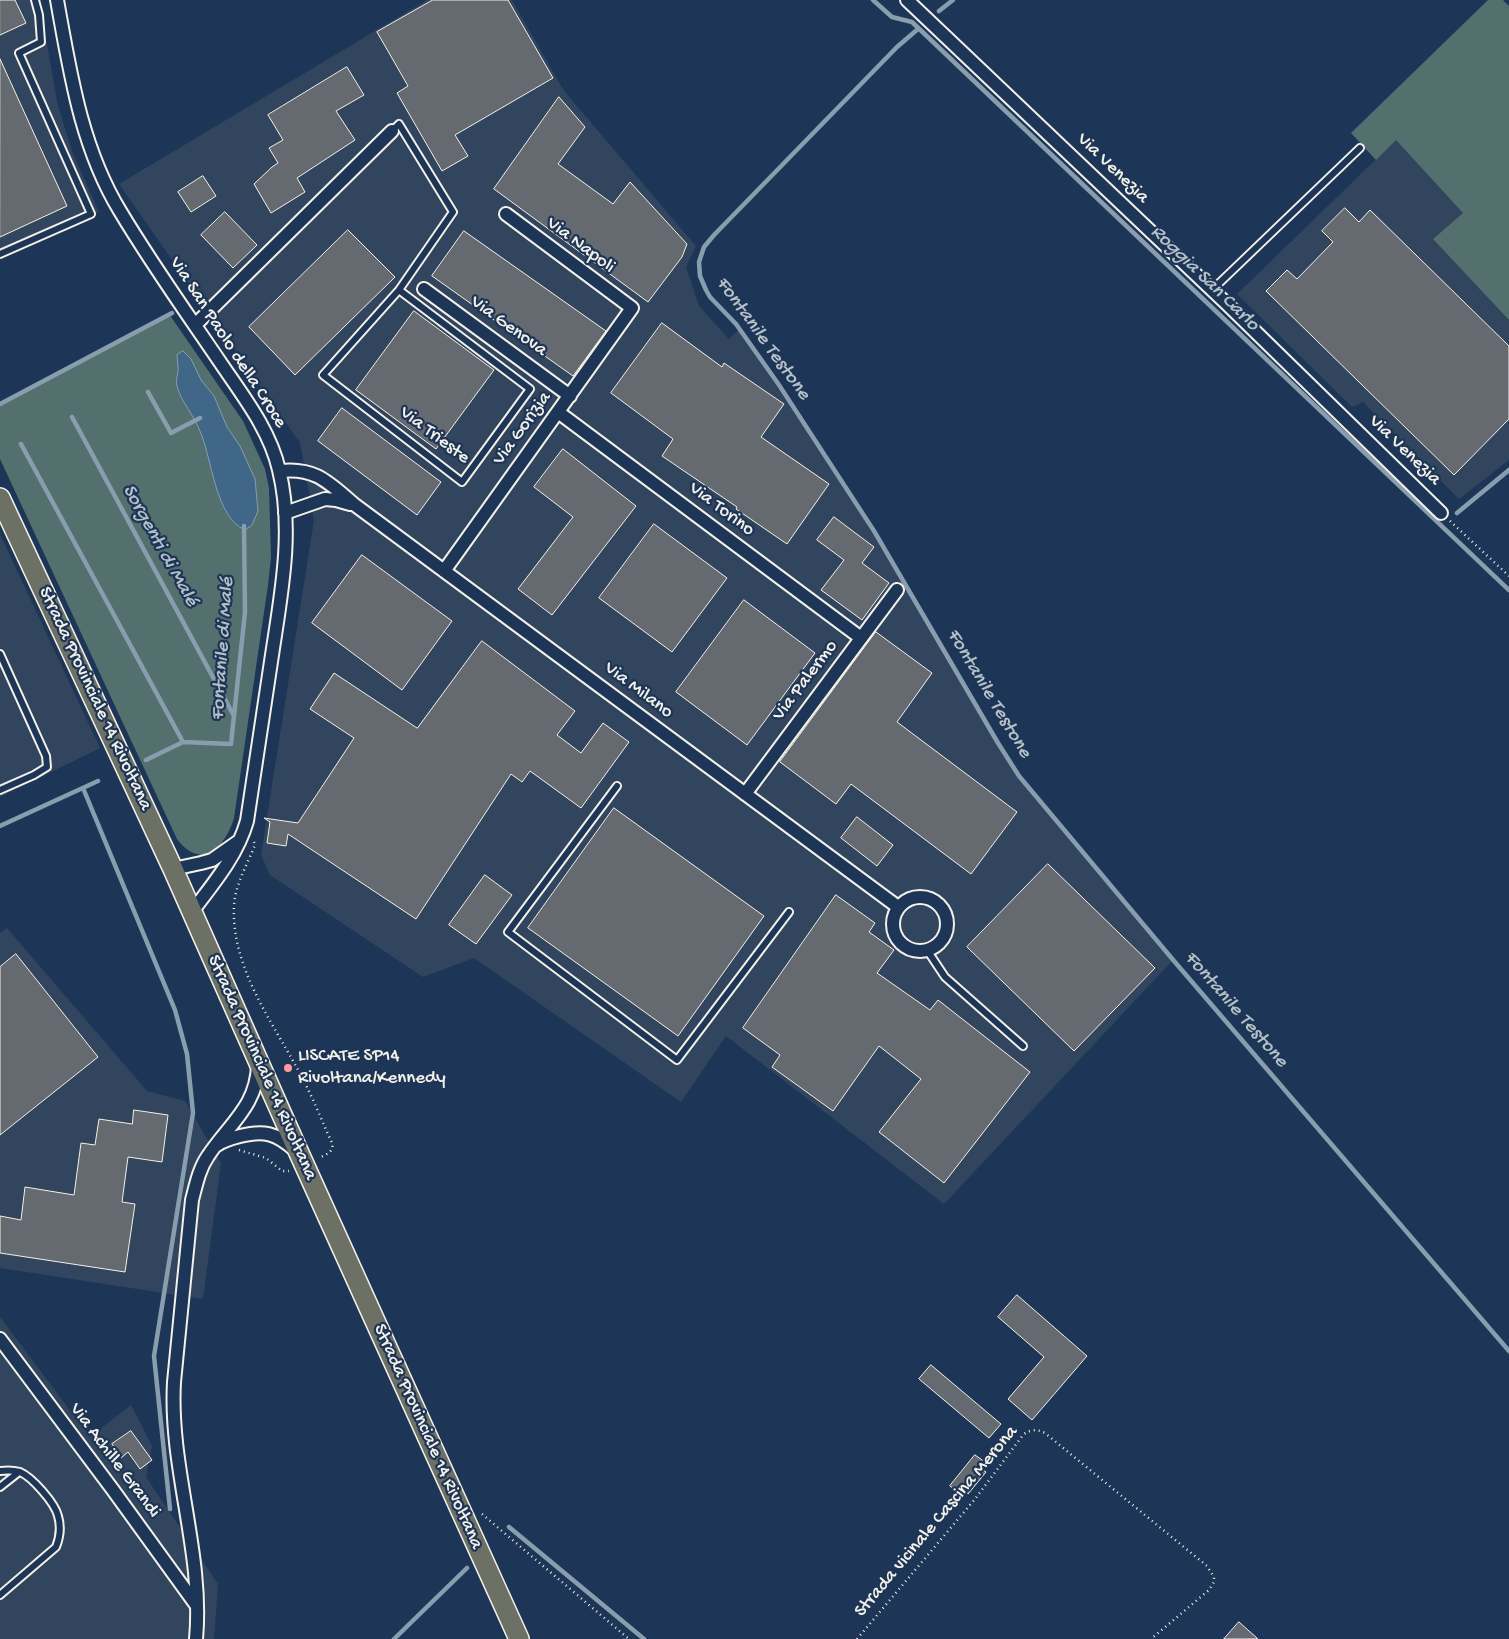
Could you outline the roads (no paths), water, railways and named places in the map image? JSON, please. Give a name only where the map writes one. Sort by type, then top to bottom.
[{"type":"main road","name":"Strada Provinciale 14 Rivoltana","points":[[0,498],[172,869],[520,1639]]},
{"type":"street","name":"Via San Paolo della Croce","points":[[57,0],[76,102],[90,148],[118,209],[260,423],[275,455],[280,471],[285,513],[282,587],[247,821],[241,839],[231,858],[192,913]]},
{"type":"street","name":"Via Venezia","points":[[906,0],[1212,290],[1441,514]]},
{"type":"street","name":"Via Trieste","points":[[195,324],[392,131]]},
{"type":"street","name":"Via Napoli","points":[[506,214],[632,308]]},
{"type":"street","name":"Via Genova","points":[[424,289],[570,396]]},
{"type":"street","name":"Via Gorizia","points":[[444,571],[632,308]]},
{"type":"street","name":"Via Torino","points":[[558,412],[861,638]]},
{"type":"street","name":"Via Milano","points":[[280,471],[298,470],[316,475],[898,908]]},
{"type":"street","name":"Via Milano","points":[[285,513],[325,499],[355,505]]},
{"type":"street","name":"Via Palermo","points":[[745,794],[896,590]]},
{"type":"street","points":[[172,869],[212,860],[241,839]]},
{"type":"street","points":[[922,897],[935,901],[944,911],[947,924],[944,937],[938,944],[927,950],[909,949],[898,941],[894,933],[894,916],[898,908],[909,899],[922,897]]},
{"type":"street","points":[[196,1639],[197,1606],[194,1572],[174,1433],[174,1389],[192,1200],[202,1166],[252,1096],[258,1078],[258,1062]]},
{"type":"street","points":[[214,1148],[227,1140],[259,1132],[277,1136],[301,1158]]},
{"type":"street","name":"Via Achille Grandi","points":[[0,1339],[197,1606]]},
{"type":"lane","points":[[0,254],[91,214],[19,53],[41,42],[39,15],[35,0]]},
{"type":"lane","name":"Via Trieste","points":[[392,131],[399,124],[453,212],[399,290],[323,375],[462,482],[530,389],[399,290]]},
{"type":"lane","points":[[1212,290],[1360,148]]},
{"type":"lane","points":[[0,654],[46,756],[46,767],[34,775],[0,790]]},
{"type":"lane","points":[[617,786],[508,932],[677,1060],[789,912]]},
{"type":"lane","points":[[927,950],[945,977],[1023,1046]]},
{"type":"lane","points":[[0,1471],[19,1472],[39,1487],[59,1517],[59,1538],[56,1547],[0,1595]]},
{"type":"lane","points":[[0,1487],[19,1472]]},
{"type":"waterway","name":"Roggia San Carlo","points":[[873,0],[892,17],[912,22],[1509,590]]},
{"type":"waterway","name":"Fontanile Testone","points":[[939,11],[953,0]]},
{"type":"waterway","name":"Fontanile Testone","points":[[918,29],[897,47],[704,247],[699,262],[700,276],[706,290],[710,297],[736,324],[779,385],[874,531],[1019,776],[1174,961],[1509,1351]]},
{"type":"waterway","points":[[0,404],[172,313]]},
{"type":"waterway","points":[[148,392],[171,433],[200,418]]},
{"type":"waterway","name":"Sorgenti di Malé","points":[[72,417],[234,716]]},
{"type":"waterway","name":"Sorgenti di Malé","points":[[21,444],[183,742]]},
{"type":"waterway","points":[[1457,513],[1509,470]]},
{"type":"waterway","name":"Fontanile di Malé","points":[[146,760],[183,742],[231,744],[245,612],[244,526]]},
{"type":"waterway","points":[[0,826],[98,781]]},
{"type":"waterway","points":[[83,788],[175,1010],[187,1054],[193,1113],[154,1356],[170,1509]]},
{"type":"waterway","points":[[509,1527],[644,1639]]},
{"type":"waterway","points":[[394,1639],[467,1568]]},
{"type":"place","name":"LISCATE SP14 Rivoltana/Kennedy","points":[[288,1068]]}]
